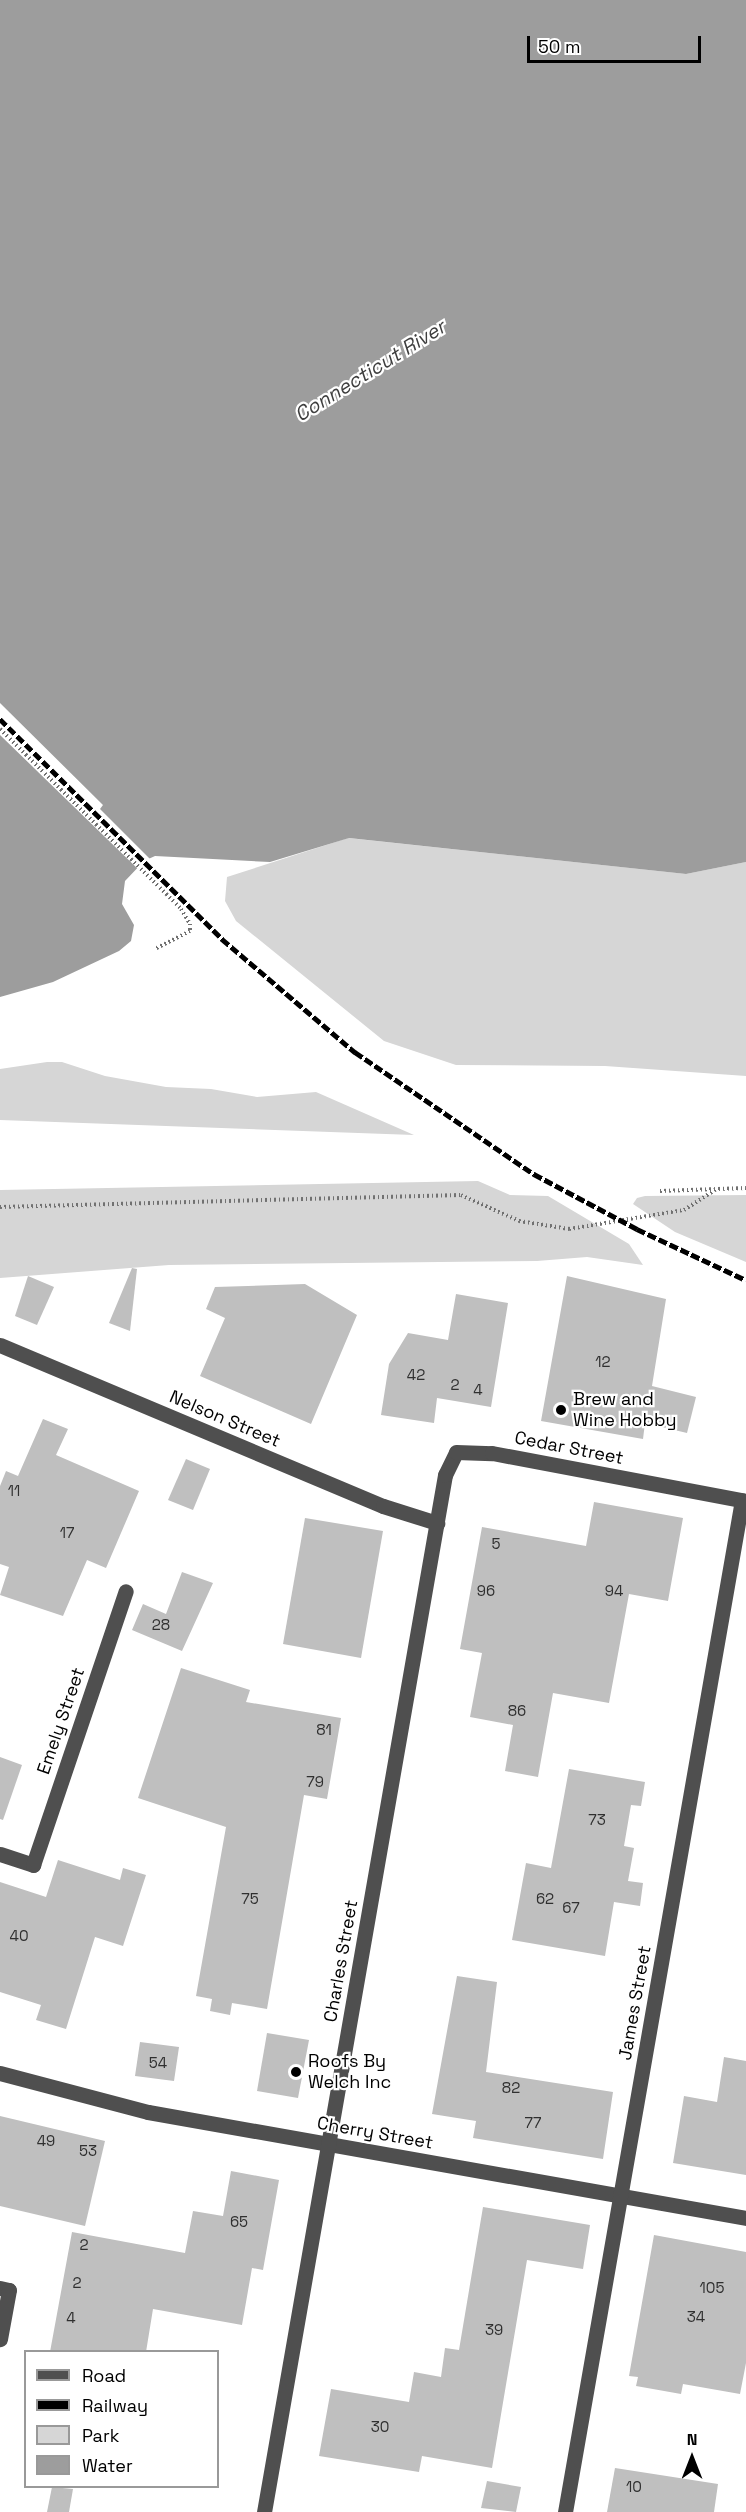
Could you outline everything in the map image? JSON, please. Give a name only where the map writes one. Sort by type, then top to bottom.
[{"type":"street","name":"Nelson Street","points":[[0,1345],[383,1506],[437,1523]]},
{"type":"street","name":"Cedar Street","points":[[437,1523],[445,1475],[456,1452],[492,1453],[744,1501]]},
{"type":"street","name":"James Street","points":[[565,2512],[619,2196],[744,1501]]},
{"type":"street","name":"Charles Street","points":[[264,2512],[437,1523]]},
{"type":"street","name":"Emely Street","points":[[0,1854],[33,1864],[126,1591]]},
{"type":"street","name":"Cherry Street","points":[[0,2073],[148,2112],[746,2218]]},
{"type":"street","points":[[0,2339],[5,2289]]},
{"type":"path","points":[[0,729],[181,909],[190,924],[190,931],[155,949]]},
{"type":"path","points":[[660,1191],[746,1188]]},
{"type":"path","points":[[0,1208],[461,1195],[519,1221],[569,1228],[684,1210],[716,1189]]},
{"type":"green space","points":[[348,838],[686,874],[746,862],[746,1076],[605,1066],[456,1065],[384,1041],[236,921],[225,901],[227,877]]},
{"type":"green space","points":[[62,1062],[105,1076],[166,1087],[211,1089],[257,1097],[316,1092],[414,1135],[0,1120],[0,1069]]},
{"type":"green space","points":[[478,1181],[510,1195],[548,1196],[629,1244],[643,1265],[587,1257],[537,1261],[169,1265],[0,1278],[0,1190]]},
{"type":"green space","points":[[746,1195],[746,1262],[675,1232],[633,1204],[637,1198],[645,1196]]},
{"type":"water","name":"Connecticut River","points":[[0,0],[746,0],[746,862],[686,874],[349,838],[270,862],[155,856],[144,861],[125,881],[122,904],[134,925],[131,941],[119,951],[53,982],[0,997]]},
{"type":"pier","points":[[0,703],[103,805],[100,809],[152,861],[139,870],[0,735]]},
{"type":"building","points":[[132,1268],[137,1269],[130,1331],[109,1323]]},
{"type":"building","points":[[28,1276],[54,1287],[37,1325],[15,1316]]},
{"type":"building","points":[[567,1276],[666,1299],[652,1386],[696,1397],[687,1433],[645,1423],[643,1439],[541,1421]]},
{"type":"building","points":[[305,1284],[357,1315],[311,1424],[200,1376],[225,1318],[206,1309],[215,1287]]},
{"type":"building","points":[[456,1294],[508,1303],[491,1407],[437,1398],[434,1423],[381,1415],[389,1364],[408,1333],[448,1340]]},
{"type":"building","points":[[43,1419],[68,1429],[56,1455],[139,1491],[106,1568],[87,1560],[63,1616],[0,1595],[9,1567],[0,1564],[0,1486],[6,1471],[18,1476]]},
{"type":"building","points":[[186,1459],[210,1469],[193,1510],[168,1500]]},
{"type":"building","points":[[594,1502],[683,1518],[668,1601],[629,1594],[609,1703],[553,1693],[538,1777],[505,1771],[513,1725],[470,1717],[482,1653],[460,1649],[482,1527],[586,1546]]},
{"type":"building","points":[[305,1518],[383,1531],[361,1658],[283,1644]]},
{"type":"building","points":[[182,1572],[213,1583],[182,1651],[132,1630],[143,1604],[166,1614]]},
{"type":"building","points":[[181,1668],[250,1690],[246,1702],[341,1718],[327,1799],[304,1795],[267,2009],[232,2003],[230,2015],[210,2011],[212,1999],[196,1996],[226,1827],[138,1798]]},
{"type":"building","points":[[0,1757],[22,1765],[3,1820],[0,1819]]},
{"type":"building","points":[[569,1769],[645,1782],[641,1806],[631,1805],[624,1846],[634,1848],[628,1881],[643,1883],[640,1906],[614,1902],[605,1956],[512,1940],[526,1863],[551,1868]]},
{"type":"building","points":[[58,1860],[120,1880],[123,1868],[146,1875],[123,1946],[95,1937],[66,2029],[36,2020],[41,2005],[0,1992],[0,1882],[46,1897]]},
{"type":"building","points":[[457,1976],[497,1982],[486,2072],[613,2092],[603,2159],[473,2138],[476,2121],[432,2114]]},
{"type":"building","points":[[267,2033],[309,2040],[298,2098],[257,2091]]},
{"type":"building","points":[[140,2042],[179,2047],[174,2081],[135,2076]]},
{"type":"building","points":[[724,2057],[746,2061],[746,2175],[673,2163],[684,2096],[717,2102]]},
{"type":"building","points":[[0,2116],[105,2141],[85,2226],[0,2206]]},
{"type":"building","points":[[231,2171],[279,2180],[263,2270],[252,2268],[242,2325],[153,2309],[146,2350],[50,2350],[72,2232],[185,2253],[193,2211],[223,2216]]},
{"type":"building","points":[[483,2207],[590,2225],[583,2269],[527,2260],[492,2468],[422,2456],[419,2472],[319,2456],[331,2389],[409,2402],[414,2372],[441,2377],[445,2348],[459,2350]]},
{"type":"building","points":[[654,2235],[746,2252],[746,2363],[740,2394],[683,2384],[681,2394],[636,2386],[638,2377],[629,2376]]},
{"type":"building","points":[[615,2468],[718,2484],[714,2512],[607,2512]]},
{"type":"building","points":[[487,2481],[521,2487],[516,2512],[481,2508]]},
{"type":"building","points":[[52,2488],[73,2489],[69,2512],[47,2512]]},
{"type":"railway","points":[[0,719],[222,939],[355,1052],[534,1174],[637,1229],[746,1280]]},
{"type":"place","name":"Brew and Wine Hobby","points":[[561,1410]]},
{"type":"place","name":"Roofs By Welch Inc","points":[[296,2072]]}]
